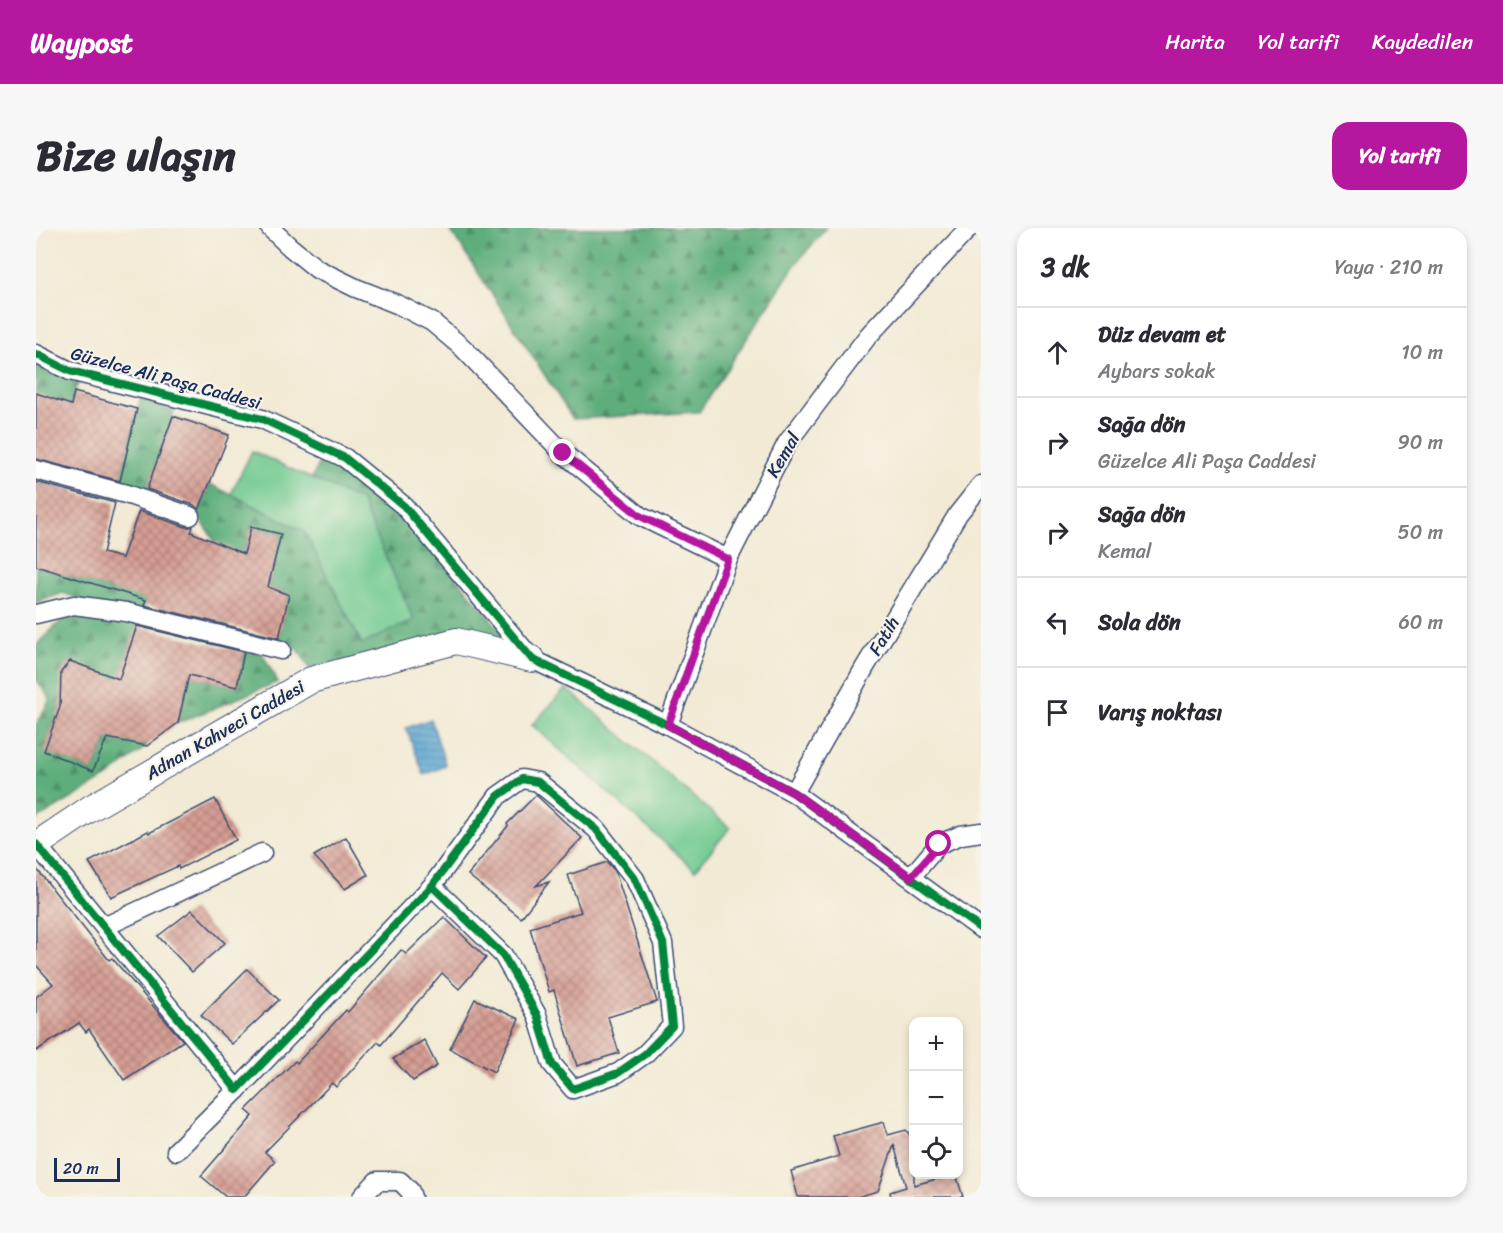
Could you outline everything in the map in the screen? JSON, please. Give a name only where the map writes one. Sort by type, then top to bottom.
[{"type":"main road","name":"Adnan Kahveci Caddesi","points":[[36,844],[91,808],[311,680],[456,641],[532,659]]},
{"type":"street","points":[[270,228],[317,269],[432,322],[463,348],[563,453],[640,516],[728,559]]},
{"type":"street","name":"Kemal","points":[[668,725],[728,559],[787,443],[868,336],[969,228]]},
{"type":"street","name":"Güzelce Ali Paşa Caddesi","points":[[36,354],[70,371],[262,418],[345,458],[404,506],[532,659],[668,725],[794,793],[981,928]]},
{"type":"street","points":[[36,470],[126,494],[190,516]]},
{"type":"street","name":"Fatih","points":[[794,793],[865,667],[958,514],[981,485]]},
{"type":"street","points":[[36,614],[74,605],[126,612],[281,650]]},
{"type":"street","points":[[176,1151],[432,886],[498,796],[522,779],[538,782],[596,829],[635,879],[663,943],[672,1026],[645,1054],[618,1073],[573,1089],[552,1064],[537,1015],[503,955],[432,886]]},
{"type":"street","points":[[911,877],[939,844],[961,835],[981,832]]},
{"type":"street","points":[[36,844],[237,1090]]},
{"type":"street","points":[[104,927],[262,853]]},
{"type":"street","points":[[362,1197],[377,1181],[400,1181],[410,1191],[412,1197]]},
{"type":"green space","points":[[449,228],[826,228],[795,265],[699,412],[573,419]]},
{"type":"green space","points":[[36,364],[47,372],[80,380],[74,392],[55,458],[36,393]]},
{"type":"green space","points":[[140,398],[174,412],[145,496],[118,488]]},
{"type":"green space","points":[[252,451],[361,501],[414,620],[362,645],[304,531],[231,494]]},
{"type":"green space","points":[[323,455],[377,493],[441,559],[504,635],[501,644],[309,668],[298,649],[277,646],[289,595],[268,587],[281,534],[251,527],[223,635],[198,625],[215,542],[198,515],[210,484],[304,531],[362,644],[414,620],[361,501],[312,478]]},
{"type":"green space","points":[[36,481],[73,491],[62,523],[68,576],[121,592],[147,514],[169,523],[145,605],[123,668],[110,730],[60,707],[44,750],[93,771],[107,738],[147,746],[108,777],[36,820],[36,725],[50,699],[36,679],[36,647],[61,621],[102,608],[63,593],[36,603],[36,566],[41,568],[43,558]]},
{"type":"green space","points":[[244,652],[262,653],[278,682],[178,723],[189,675],[237,687]]},
{"type":"green space","points":[[566,688],[730,828],[695,870],[532,725]]},
{"type":"water","points":[[431,719],[446,766],[424,775],[406,728]]},
{"type":"building","points":[[74,392],[137,409],[120,481],[36,459],[36,393],[71,405]]},
{"type":"building","points":[[173,416],[229,435],[199,510],[194,505],[147,489]]},
{"type":"building","points":[[36,482],[115,503],[103,553],[122,558],[139,511],[186,527],[193,527],[191,532],[244,554],[251,527],[281,534],[268,587],[289,595],[279,638],[144,605],[146,600],[36,566]]},
{"type":"building","points":[[137,626],[244,652],[237,687],[189,675],[178,723],[147,746],[107,738],[93,771],[44,751],[60,707],[61,672],[70,661],[119,679]]},
{"type":"building","points":[[536,795],[582,838],[536,886],[549,882],[521,918],[468,875],[508,826],[507,824]]},
{"type":"building","points":[[215,799],[236,840],[179,869],[178,866],[111,897],[89,862]]},
{"type":"building","points":[[346,837],[368,875],[345,889],[314,856]]},
{"type":"building","points":[[607,862],[615,871],[657,1002],[608,1017],[619,1053],[577,1066],[554,990],[549,992],[530,928],[581,912],[568,875]]},
{"type":"building","points":[[36,868],[109,960],[112,958],[183,1041],[124,1080],[89,1029],[86,1032],[79,1023],[36,1051],[36,997],[53,984],[36,965]]},
{"type":"building","points":[[192,910],[225,943],[192,972],[158,936]]},
{"type":"building","points":[[444,917],[486,958],[459,989],[442,973],[381,1045],[378,1042],[336,1087],[332,1083],[265,1152],[275,1161],[244,1197],[226,1197],[201,1176],[253,1116],[246,1110],[295,1061],[297,1063],[346,1010],[348,1012],[401,950],[406,954]]},
{"type":"building","points":[[247,969],[279,1000],[232,1044],[201,1015]]},
{"type":"building","points":[[475,999],[519,1019],[494,1072],[450,1049]]},
{"type":"building","points":[[424,1040],[437,1066],[413,1081],[393,1059]]},
{"type":"building","points":[[884,1122],[888,1135],[906,1130],[909,1134],[909,1179],[914,1179],[914,1185],[937,1179],[958,1179],[963,1197],[891,1197],[890,1192],[906,1187],[894,1145],[878,1191],[857,1197],[798,1197],[791,1171],[839,1156],[833,1136]]},
{"type":"cycle path","points":[[36,354],[70,371],[262,419],[345,458],[404,506],[532,659],[668,725],[794,793],[981,929]]},
{"type":"cycle path","points":[[36,844],[237,1090],[432,886],[498,796],[522,779],[538,782],[596,829],[635,879],[663,943],[672,1026],[645,1054],[618,1073],[573,1089],[552,1064],[537,1015],[503,955],[432,886]]},
{"type":"route","points":[[563,453],[640,516],[728,559],[668,725],[794,793],[911,877],[939,844]]}]
